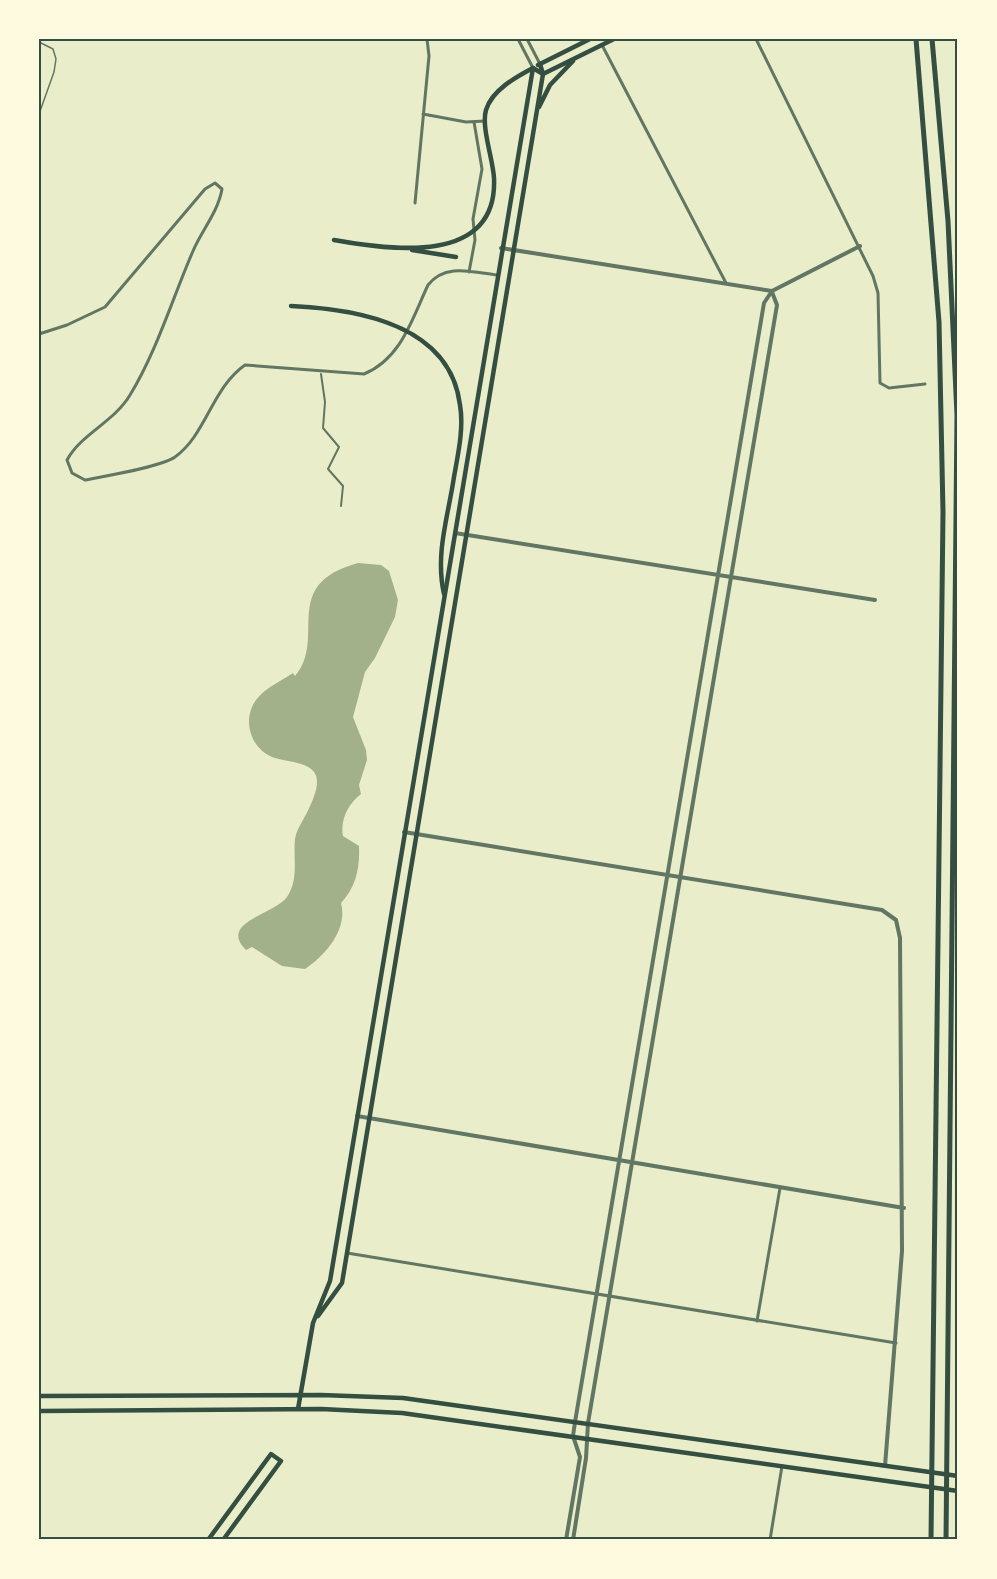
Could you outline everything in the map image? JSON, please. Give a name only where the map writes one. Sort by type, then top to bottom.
[{"type":"highway","points":[[916,39],[939,322],[943,512],[930,1540]]},
{"type":"highway","points":[[932,39],[948,220],[957,415],[946,1540]]},
{"type":"main road","points":[[403,249],[457,241],[477,228],[486,215],[494,188],[485,121],[486,109],[514,78],[590,39]]},
{"type":"main road","points":[[543,74],[614,39]]},
{"type":"main road","points":[[536,115],[550,85],[578,57]]},
{"type":"main road","points":[[313,1323],[342,1283],[543,74],[540,64]]},
{"type":"main road","points":[[533,68],[543,74]]},
{"type":"main road","points":[[298,1409],[313,1323],[330,1281],[501,248],[533,68]]},
{"type":"main road","points":[[334,240],[456,256]]},
{"type":"main road","points":[[291,306],[334,309],[384,321],[421,339],[436,354],[452,378],[461,413],[454,479],[441,556],[444,594]]},
{"type":"main road","points":[[424,715],[436,717]]},
{"type":"main road","points":[[39,1396],[300,1395],[421,1400],[958,1476]]},
{"type":"main road","points":[[39,1411],[298,1409],[411,1413],[958,1491]]},
{"type":"main road","points":[[208,1540],[271,1454],[281,1461],[223,1540]]},
{"type":"street","points":[[415,203],[429,56],[427,39]]},
{"type":"street","points":[[518,39],[533,68]]},
{"type":"street","points":[[527,39],[540,64]]},
{"type":"street","points":[[756,39],[860,246],[878,293],[880,383],[889,388],[925,384]]},
{"type":"street","points":[[602,45],[726,284]]},
{"type":"street","points":[[423,114],[474,122],[485,121]]},
{"type":"street","points":[[469,272],[475,240],[474,211],[482,179],[482,161],[474,122]]},
{"type":"street","points":[[39,334],[67,325],[105,307],[205,189],[215,183],[222,189],[220,202],[194,248],[130,396],[109,421],[73,449],[67,460],[72,473],[85,480],[173,458],[188,446],[230,375],[244,365],[364,374],[378,368],[394,354],[430,281],[447,271],[497,275]]},
{"type":"street","points":[[566,1540],[580,1457],[573,1436],[575,1422],[764,303],[772,291],[860,246]]},
{"type":"street","points":[[501,248],[772,291]]},
{"type":"street","points":[[573,1540],[586,1458],[585,1438],[777,305],[772,291]]},
{"type":"street","points":[[321,374],[325,402],[323,428],[339,447],[328,469],[343,486],[341,506]]},
{"type":"street","points":[[454,533],[875,600]]},
{"type":"street","points":[[404,832],[882,910],[897,920],[900,938],[904,1208],[896,1343],[885,1466]]},
{"type":"street","points":[[357,1116],[904,1208]]},
{"type":"street","points":[[757,1321],[780,1188]]},
{"type":"street","points":[[347,1253],[896,1343]]},
{"type":"street","points":[[770,1540],[782,1466]]},
{"type":"lane","points":[[39,42],[53,49],[56,59],[39,114]]},
{"type":"shaded area","points":[[358,563],[381,565],[389,571],[398,600],[395,617],[375,658],[365,672],[353,717],[366,750],[367,760],[359,785],[361,794],[346,813],[342,830],[343,836],[359,846],[358,869],[354,884],[341,903],[342,913],[338,932],[327,949],[305,969],[282,966],[252,947],[246,950],[239,940],[239,932],[251,920],[280,903],[291,890],[294,876],[295,839],[313,798],[317,780],[310,768],[264,753],[254,740],[249,716],[256,700],[268,688],[293,673],[295,676],[304,661],[308,645],[312,598],[319,585],[334,573]]}]
